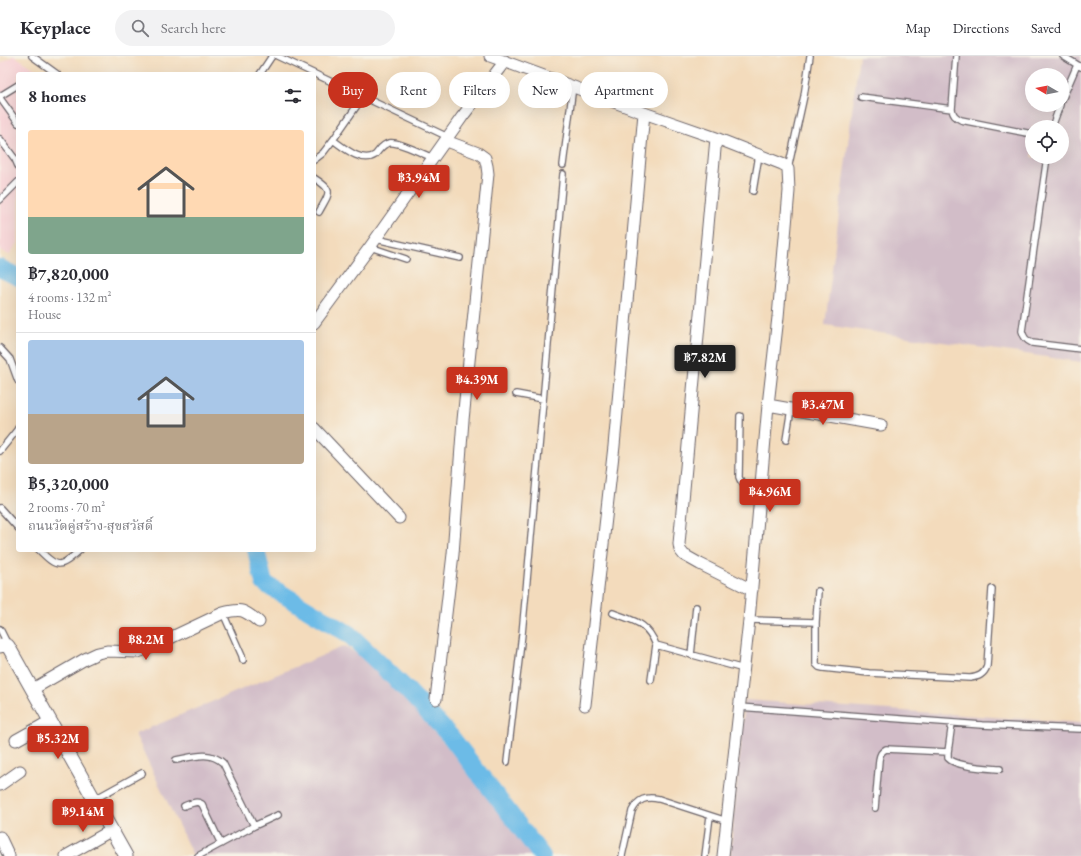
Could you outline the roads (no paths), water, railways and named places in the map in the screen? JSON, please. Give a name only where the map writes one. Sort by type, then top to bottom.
[{"type":"street","points":[[490,56],[716,138],[782,164],[788,169],[789,191],[760,490],[752,590],[723,856]]},
{"type":"street","points":[[316,321],[505,61]]},
{"type":"street","points":[[585,705],[614,446],[644,113]]},
{"type":"street","points":[[716,138],[679,544],[680,550],[684,555],[752,590]]},
{"type":"street","points":[[436,699],[453,554],[463,420],[488,174],[485,158],[478,153],[447,139]]},
{"type":"street","points":[[768,405],[881,424]]},
{"type":"street","points":[[316,430],[399,518]]},
{"type":"street","points":[[32,689],[98,653],[107,651],[138,652],[223,613],[241,610],[249,613],[259,622]]},
{"type":"street","points":[[4,646],[32,689],[126,856]]},
{"type":"street","points":[[16,740],[50,721]]},
{"type":"street","points":[[0,785],[20,772]]},
{"type":"street","points":[[66,856],[112,830]]},
{"type":"street","points":[[0,837],[9,856]]},
{"type":"lane","points":[[32,56],[54,72]]},
{"type":"lane","points":[[261,72],[272,56]]},
{"type":"lane","points":[[277,56],[311,72]]},
{"type":"lane","points":[[788,169],[804,96],[810,56]]},
{"type":"lane","points":[[956,56],[952,109],[956,118],[1025,133]]},
{"type":"lane","points":[[1063,56],[1079,66],[1069,86]]},
{"type":"lane","points":[[316,75],[328,80]]},
{"type":"lane","points":[[16,86],[0,97],[16,118]]},
{"type":"lane","points":[[563,165],[573,86]]},
{"type":"lane","points":[[862,97],[952,109]]},
{"type":"lane","points":[[378,104],[447,139]]},
{"type":"lane","points":[[316,158],[333,140],[355,108]]},
{"type":"lane","points":[[0,139],[16,161]]},
{"type":"lane","points":[[333,140],[357,156],[366,158],[374,156],[382,146],[388,143],[396,143],[434,158]]},
{"type":"lane","points":[[753,191],[759,155]]},
{"type":"lane","points":[[1046,164],[1022,331],[1027,341],[1032,343],[1081,349]]},
{"type":"lane","points":[[507,762],[522,626],[563,174]]},
{"type":"lane","points":[[316,179],[324,185],[329,194],[319,212]]},
{"type":"lane","points":[[0,200],[16,184]]},
{"type":"lane","points":[[373,243],[460,258]]},
{"type":"lane","points":[[373,243],[406,259]]},
{"type":"lane","points":[[0,348],[10,359],[16,376]]},
{"type":"lane","points":[[516,394],[543,399]]},
{"type":"lane","points":[[786,440],[791,409]]},
{"type":"lane","points":[[740,416],[741,482],[746,486],[760,490]]},
{"type":"lane","points":[[0,451],[16,431]]},
{"type":"lane","points":[[0,508],[16,526]]},
{"type":"lane","points":[[41,552],[54,564],[60,564],[67,561],[78,552]]},
{"type":"lane","points":[[818,591],[816,664],[819,667],[876,673],[976,678],[981,676],[987,666],[992,589]]},
{"type":"lane","points":[[691,655],[696,607]]},
{"type":"lane","points":[[223,613],[242,656],[242,660]]},
{"type":"lane","points":[[613,613],[641,624],[653,637],[656,645],[651,680]]},
{"type":"lane","points":[[749,620],[816,622]]},
{"type":"lane","points":[[0,629],[4,646]]},
{"type":"lane","points":[[656,645],[744,669]]},
{"type":"lane","points":[[740,707],[982,725],[1081,729]]},
{"type":"lane","points":[[952,723],[948,752],[948,758],[951,761],[961,765],[1000,769]]},
{"type":"lane","points":[[875,808],[879,760],[882,751],[886,749],[948,752]]},
{"type":"lane","points":[[176,760],[202,755],[212,756],[224,763],[254,826]]},
{"type":"lane","points":[[95,800],[142,773]]},
{"type":"lane","points":[[622,856],[632,811],[635,805],[647,798],[652,797],[659,799],[727,821]]},
{"type":"lane","points":[[184,806],[195,802],[202,804],[220,844]]},
{"type":"lane","points":[[198,856],[278,815]]},
{"type":"lane","points":[[705,856],[710,816]]},
{"type":"waterway","points":[[0,268],[16,276]]},
{"type":"waterway","points":[[256,552],[264,583],[349,634],[407,690],[451,737],[542,856]]}]
